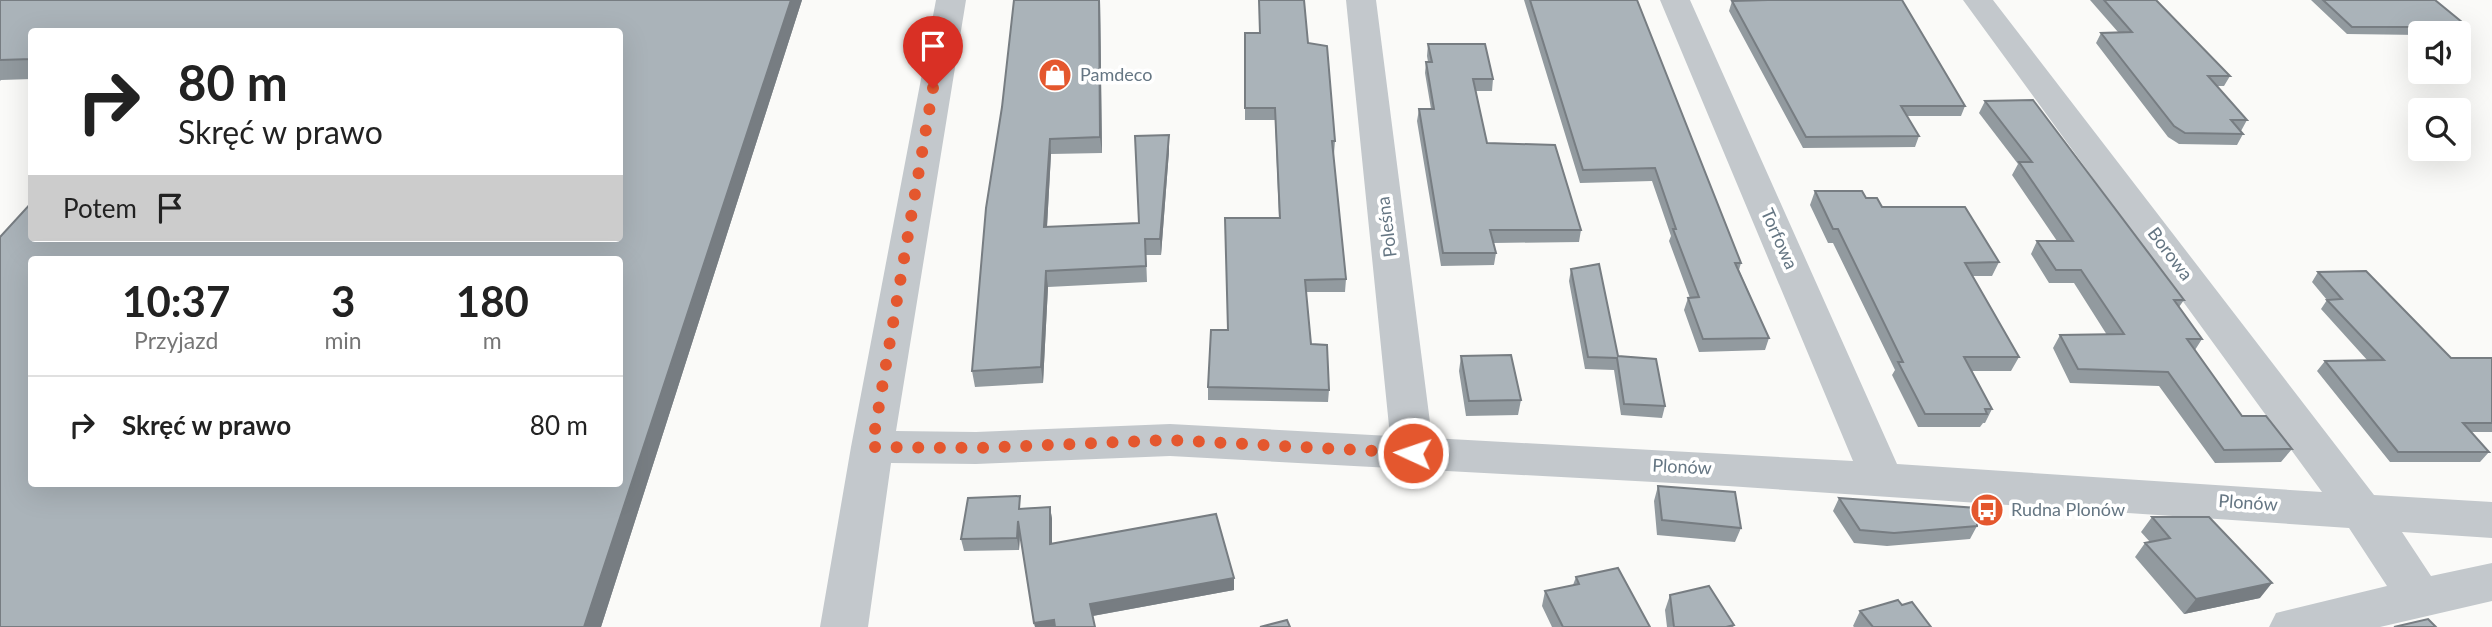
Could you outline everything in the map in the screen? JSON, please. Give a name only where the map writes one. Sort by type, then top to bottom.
[{"type":"street","points":[[844,627],[872,447],[951,0]]},
{"type":"street","name":"Poleśna","points":[[1361,0],[1413,453]]},
{"type":"street","name":"Torfowa","points":[[1675,0],[1882,479]]},
{"type":"street","name":"Borowa","points":[[1978,0],[2384,541],[2420,599]]},
{"type":"street","name":"Plonów","points":[[872,447],[976,448],[1170,440],[1882,479],[2492,520]]},
{"type":"street","points":[[2293,627],[2492,582]]},
{"type":"building","points":[[0,0],[791,0],[584,627],[0,627],[0,237],[28,206],[28,242],[623,242],[623,28],[28,28],[28,59],[0,60]]},
{"type":"building","points":[[1014,0],[1099,0],[1100,137],[1050,139],[1044,227],[1139,223],[1135,136],[1169,135],[1160,239],[1145,239],[1146,266],[1046,271],[1041,367],[972,371],[986,208],[1002,107]]},
{"type":"building","points":[[1259,0],[1304,0],[1308,43],[1327,46],[1335,141],[1332,141],[1346,279],[1305,280],[1311,344],[1327,345],[1329,390],[1208,387],[1211,330],[1228,330],[1225,218],[1280,218],[1275,108],[1245,108],[1245,33],[1260,33]]},
{"type":"building","points":[[1530,0],[1637,0],[1741,263],[1735,263],[1769,338],[1703,339],[1688,298],[1699,297],[1673,229],[1676,229],[1655,168],[1583,170]]},
{"type":"building","points":[[1902,0],[1965,106],[1901,106],[1919,136],[1806,137],[1732,1]]},
{"type":"building","points":[[2104,0],[2156,0],[2230,76],[2208,76],[2247,120],[2231,120],[2243,134],[2185,133],[2174,126],[2101,33],[2132,32]]},
{"type":"building","points":[[2323,0],[2435,0],[2461,21],[2408,21],[2408,27],[2352,27]]},
{"type":"building","points":[[1428,44],[1485,44],[1493,79],[1473,79],[1487,143],[1555,145],[1581,230],[1490,230],[1496,253],[1443,253],[1419,109],[1434,109],[1426,62],[1432,62]]},
{"type":"building","points":[[2033,100],[2184,300],[2174,300],[2202,339],[2187,339],[2242,416],[2266,416],[2292,449],[2224,450],[2168,372],[2078,369],[2060,335],[2124,334],[2081,270],[2056,270],[2037,241],[2073,241],[2019,162],[2032,162],[1985,101]]},
{"type":"building","points":[[1815,191],[1862,191],[1866,198],[1877,198],[1882,207],[1965,207],[1999,262],[1965,263],[2019,357],[1964,357],[1992,409],[1985,409],[1987,414],[1925,414],[1898,362],[1903,362],[1838,229],[1833,229]]},
{"type":"building","points":[[1599,264],[1618,356],[1656,359],[1665,406],[1624,404],[1617,358],[1588,357],[1571,269]]},
{"type":"building","points":[[2366,271],[2451,358],[2492,358],[2492,423],[2463,423],[2489,452],[2398,452],[2325,361],[2384,360],[2327,300],[2342,299],[2318,272]]},
{"type":"building","points":[[1511,355],[1521,400],[1469,401],[1461,356]]},
{"type":"building","points":[[1658,486],[1735,492],[1741,528],[1662,520]]},
{"type":"building","points":[[1020,496],[1019,509],[1050,507],[1050,544],[1216,514],[1234,578],[1090,604],[1095,627],[1055,627],[1054,620],[1034,623],[1018,521],[1017,538],[961,539],[968,498]]},
{"type":"building","points":[[1839,498],[1977,508],[1977,526],[1894,533],[1860,530]]},
{"type":"building","points":[[2152,517],[2209,517],[2272,583],[2196,599],[2145,543],[2170,538]]},
{"type":"building","points":[[1618,568],[1650,627],[1563,627],[1545,591],[1579,584],[1576,577]]},
{"type":"building","points":[[1709,586],[1734,625],[1674,627],[1670,595]]},
{"type":"building","points":[[1898,600],[1902,605],[1912,602],[1931,627],[1873,627],[1860,611]]},
{"type":"building","points":[[2428,619],[2436,627],[2394,627]]},
{"type":"building","points":[[1287,620],[1290,627],[1260,627]]},
{"type":"place","name":"Pamdeco","points":[[1055,75]]},
{"type":"place","name":"Rudna Plonów","points":[[1987,510]]},
{"type":"route","points":[[933,88],[872,447],[976,448],[1170,440],[1413,453]]}]
